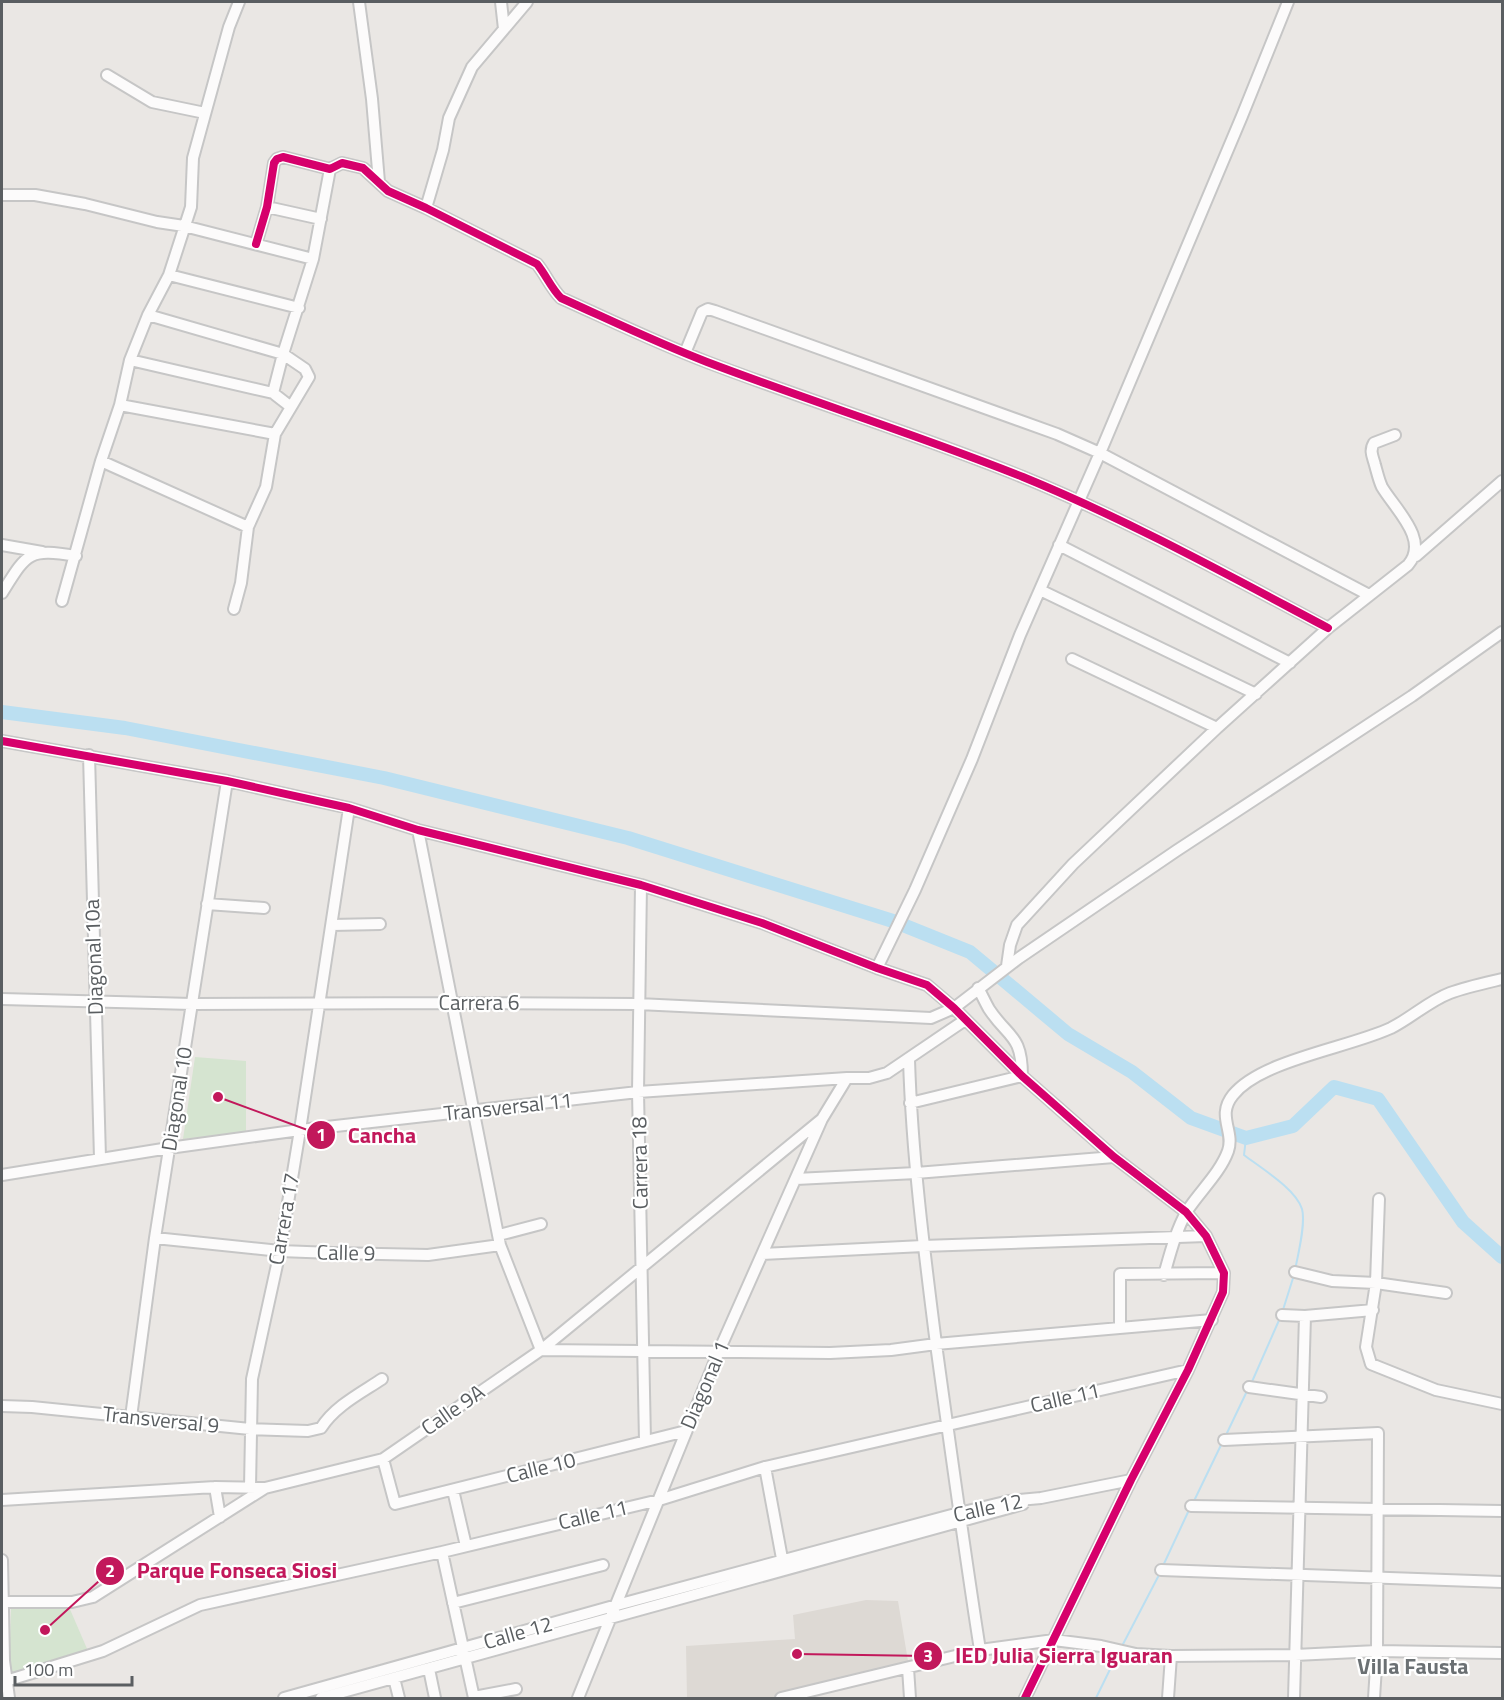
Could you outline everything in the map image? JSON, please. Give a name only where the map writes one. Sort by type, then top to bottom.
[{"type":"street","points":[[62,601],[101,461],[120,405],[130,360],[148,315],[169,274],[191,207],[193,158],[238,2]]},
{"type":"street","points":[[359,2],[372,99],[379,182]]},
{"type":"street","points":[[501,2],[504,29]]},
{"type":"street","points":[[426,207],[443,150],[449,118],[472,68],[527,2]]},
{"type":"street","points":[[877,968],[915,890],[972,759],[1040,590],[1242,116],[1287,2]]},
{"type":"street","points":[[108,75],[152,102],[205,113]]},
{"type":"street","points":[[256,244],[267,207],[274,163],[277,159],[283,157],[330,169],[342,162],[363,168],[388,191],[426,207],[537,264],[546,275],[552,290],[561,298],[685,353],[902,430],[1024,478],[1169,545],[1328,628]]},
{"type":"street","points":[[273,393],[313,259],[330,169]]},
{"type":"street","points":[[2,195],[35,195],[85,204],[157,222],[184,226],[313,259]]},
{"type":"street","points":[[267,207],[321,219]]},
{"type":"street","points":[[169,274],[299,308]]},
{"type":"street","points":[[685,353],[702,312],[708,309],[715,311],[1057,434],[1100,453],[1369,595]]},
{"type":"street","points":[[148,315],[283,354],[305,369],[309,377],[275,434],[266,487],[248,527],[241,583],[234,609]]},
{"type":"street","points":[[130,360],[273,393],[291,407]]},
{"type":"street","points":[[120,405],[275,434]]},
{"type":"street","points":[[1395,435],[1374,443],[1371,452],[1382,487],[1407,521],[1416,548],[1416,556]]},
{"type":"street","points":[[101,461],[248,527]]},
{"type":"street","points":[[1007,966],[1010,945],[1017,925],[1073,864],[1217,728],[1328,628],[1408,565],[1503,481]]},
{"type":"street","points":[[2,545],[76,556]]},
{"type":"street","points":[[1059,545],[1290,663]]},
{"type":"street","points":[[2,593],[23,561],[42,552]]},
{"type":"street","points":[[1040,590],[1256,694]]},
{"type":"street","points":[[954,1008],[1007,966],[1185,844],[1412,696],[1503,632]]},
{"type":"street","points":[[1071,659],[1217,728]]},
{"type":"street","points":[[2,741],[227,781],[349,808],[418,830],[640,885],[762,923],[927,985],[954,1008],[1022,1076],[1114,1157],[1186,1212],[1206,1236],[1224,1273],[1223,1292],[1188,1370],[1131,1480],[1025,1698]]},
{"type":"street","name":"Diagonal 10a","points":[[89,755],[100,1158]]},
{"type":"street","name":"Diagonal 10","points":[[131,1417],[155,1238],[227,781]]},
{"type":"street","name":"Carrera 17","points":[[250,1487],[252,1379],[280,1251],[349,808]]},
{"type":"street","points":[[418,830],[500,1240],[541,1350],[830,1353],[891,1350],[1212,1320]]},
{"type":"street","name":"Carrera 18","points":[[640,885],[638,1092],[645,1442]]},
{"type":"street","points":[[207,904],[264,908]]},
{"type":"street","points":[[332,925],[380,924]]},
{"type":"street","points":[[1164,1275],[1175,1238],[1186,1212],[1225,1159],[1230,1144],[1224,1114],[1235,1092],[1270,1069],[1357,1042],[1392,1028],[1448,994],[1503,979]]},
{"type":"street","points":[[978,988],[990,1011],[1014,1037],[1019,1049],[1022,1076]]},
{"type":"street","name":"Carrera 6","points":[[2,999],[192,1004],[638,1004],[931,1018],[954,1008]]},
{"type":"street","name":"Transversal 11","points":[[2,1175],[100,1158],[300,1130],[638,1092],[869,1078],[887,1073],[909,1060],[965,1020]]},
{"type":"street","points":[[909,1060],[910,1103],[923,1246],[980,1650]]},
{"type":"street","points":[[910,1103],[1022,1076]]},
{"type":"street","name":"Diagonal 1","points":[[578,1698],[718,1351],[822,1119],[847,1078]]},
{"type":"street","name":"Calle 9A","points":[[2,1500],[215,1487],[265,1488],[383,1459],[541,1350],[822,1119]]},
{"type":"street","points":[[796,1179],[916,1173],[1114,1157]]},
{"type":"street","points":[[1379,1199],[1376,1283],[1366,1347],[1371,1364],[1436,1390],[1503,1404]]},
{"type":"street","name":"Calle 9","points":[[155,1238],[280,1251],[428,1255],[500,1240],[541,1224]]},
{"type":"street","points":[[762,1254],[1206,1236]]},
{"type":"street","points":[[1295,1272],[1332,1281],[1376,1283],[1446,1293]]},
{"type":"street","points":[[1120,1327],[1120,1274],[1224,1273]]},
{"type":"street","points":[[1282,1315],[1305,1316],[1373,1310]]},
{"type":"street","points":[[1294,1698],[1305,1316]]},
{"type":"street","name":"Calle 11","points":[[6,1681],[103,1651],[200,1605],[442,1552],[659,1500],[765,1467],[1188,1370]]},
{"type":"street","name":"Transversal 9","points":[[2,1406],[250,1429],[308,1431],[321,1428],[327,1418],[382,1379]]},
{"type":"street","points":[[1250,1387],[1321,1397]]},
{"type":"street","name":"Calle 10","points":[[383,1459],[395,1504],[686,1431]]},
{"type":"street","points":[[1224,1440],[1378,1433],[1380,1436],[1377,1652],[1374,1698]]},
{"type":"street","points":[[765,1467],[783,1565]]},
{"type":"street","name":"Calle 12","points":[[321,1698],[365,1681],[394,1678],[429,1669],[464,1654],[617,1605],[783,1565],[960,1517],[1009,1501],[1041,1498],[1131,1480]]},
{"type":"street","points":[[215,1487],[220,1517]]},
{"type":"street","points":[[3,1602],[72,1602],[93,1597],[265,1488]]},
{"type":"street","points":[[453,1490],[466,1546]]},
{"type":"street","points":[[1191,1506],[1503,1511]]},
{"type":"street","points":[[442,1552],[474,1698],[516,1689]]},
{"type":"street","points":[[2,1560],[3,1662],[9,1698]]},
{"type":"street","points":[[453,1603],[603,1565]]},
{"type":"street","name":"Calle 12","points":[[284,1698],[365,1681],[464,1654],[610,1619],[783,1565]]},
{"type":"street","points":[[1161,1570],[1503,1582]]},
{"type":"street","points":[[781,1698],[818,1694],[980,1650],[1054,1640],[1101,1646],[1136,1654],[1171,1656],[1377,1652],[1503,1653]]},
{"type":"street","points":[[1168,1698],[1171,1656]]},
{"type":"street","points":[[908,1668],[910,1698]]},
{"type":"street","points":[[429,1669],[435,1698]]},
{"type":"street","points":[[394,1678],[399,1698]]},
{"type":"shaded area","points":[[866,1600],[898,1601],[908,1661],[868,1675],[773,1698],[687,1698],[686,1646],[795,1639],[793,1615]]},
{"type":"green space","points":[[195,1057],[246,1061],[246,1132],[183,1139]]},
{"type":"green space","points":[[69,1607],[88,1651],[9,1674],[11,1609]]},
{"type":"waterway","points":[[2,712],[125,728],[384,778],[628,838],[893,921],[970,952],[1068,1034],[1132,1072],[1191,1118],[1246,1138],[1293,1126],[1334,1087],[1378,1099],[1463,1222],[1502,1257]]},
{"type":"waterway","points":[[1246,1138],[1244,1155],[1293,1194],[1302,1209],[1300,1248],[1295,1270]]},
{"type":"waterway","points":[[1282,1313],[1294,1275]]},
{"type":"waterway","points":[[1251,1384],[1280,1318]]},
{"type":"waterway","points":[[1226,1435],[1248,1389]]},
{"type":"waterway","points":[[1193,1503],[1222,1443]]},
{"type":"waterway","points":[[1162,1568],[1189,1510]]},
{"type":"waterway","points":[[1121,1648],[1160,1573]]},
{"type":"waterway","points":[[1096,1698],[1118,1653]]},
{"type":"cycle path","points":[[256,244],[267,207],[274,163],[277,159],[283,157],[330,169],[342,163],[363,168],[388,191],[537,264],[561,298],[707,362],[1023,477],[1101,511],[1328,628]]},
{"type":"cycle path","points":[[2,741],[227,781],[349,808],[418,830],[641,885],[762,923],[927,985],[954,1008],[1022,1076],[1114,1157],[1186,1212],[1206,1236],[1224,1273],[1223,1292],[1188,1370],[1131,1480],[1025,1698]]},
{"type":"place","name":"Cancha","points":[[218,1097]]},
{"type":"place","name":"Parque Fonseca Siosi","points":[[45,1630]]},
{"type":"place","name":"IED Julia Sierra Iguaran","points":[[797,1654]]},
{"type":"district","name":"Villa Fausta","points":[[1413,1666]]}]
